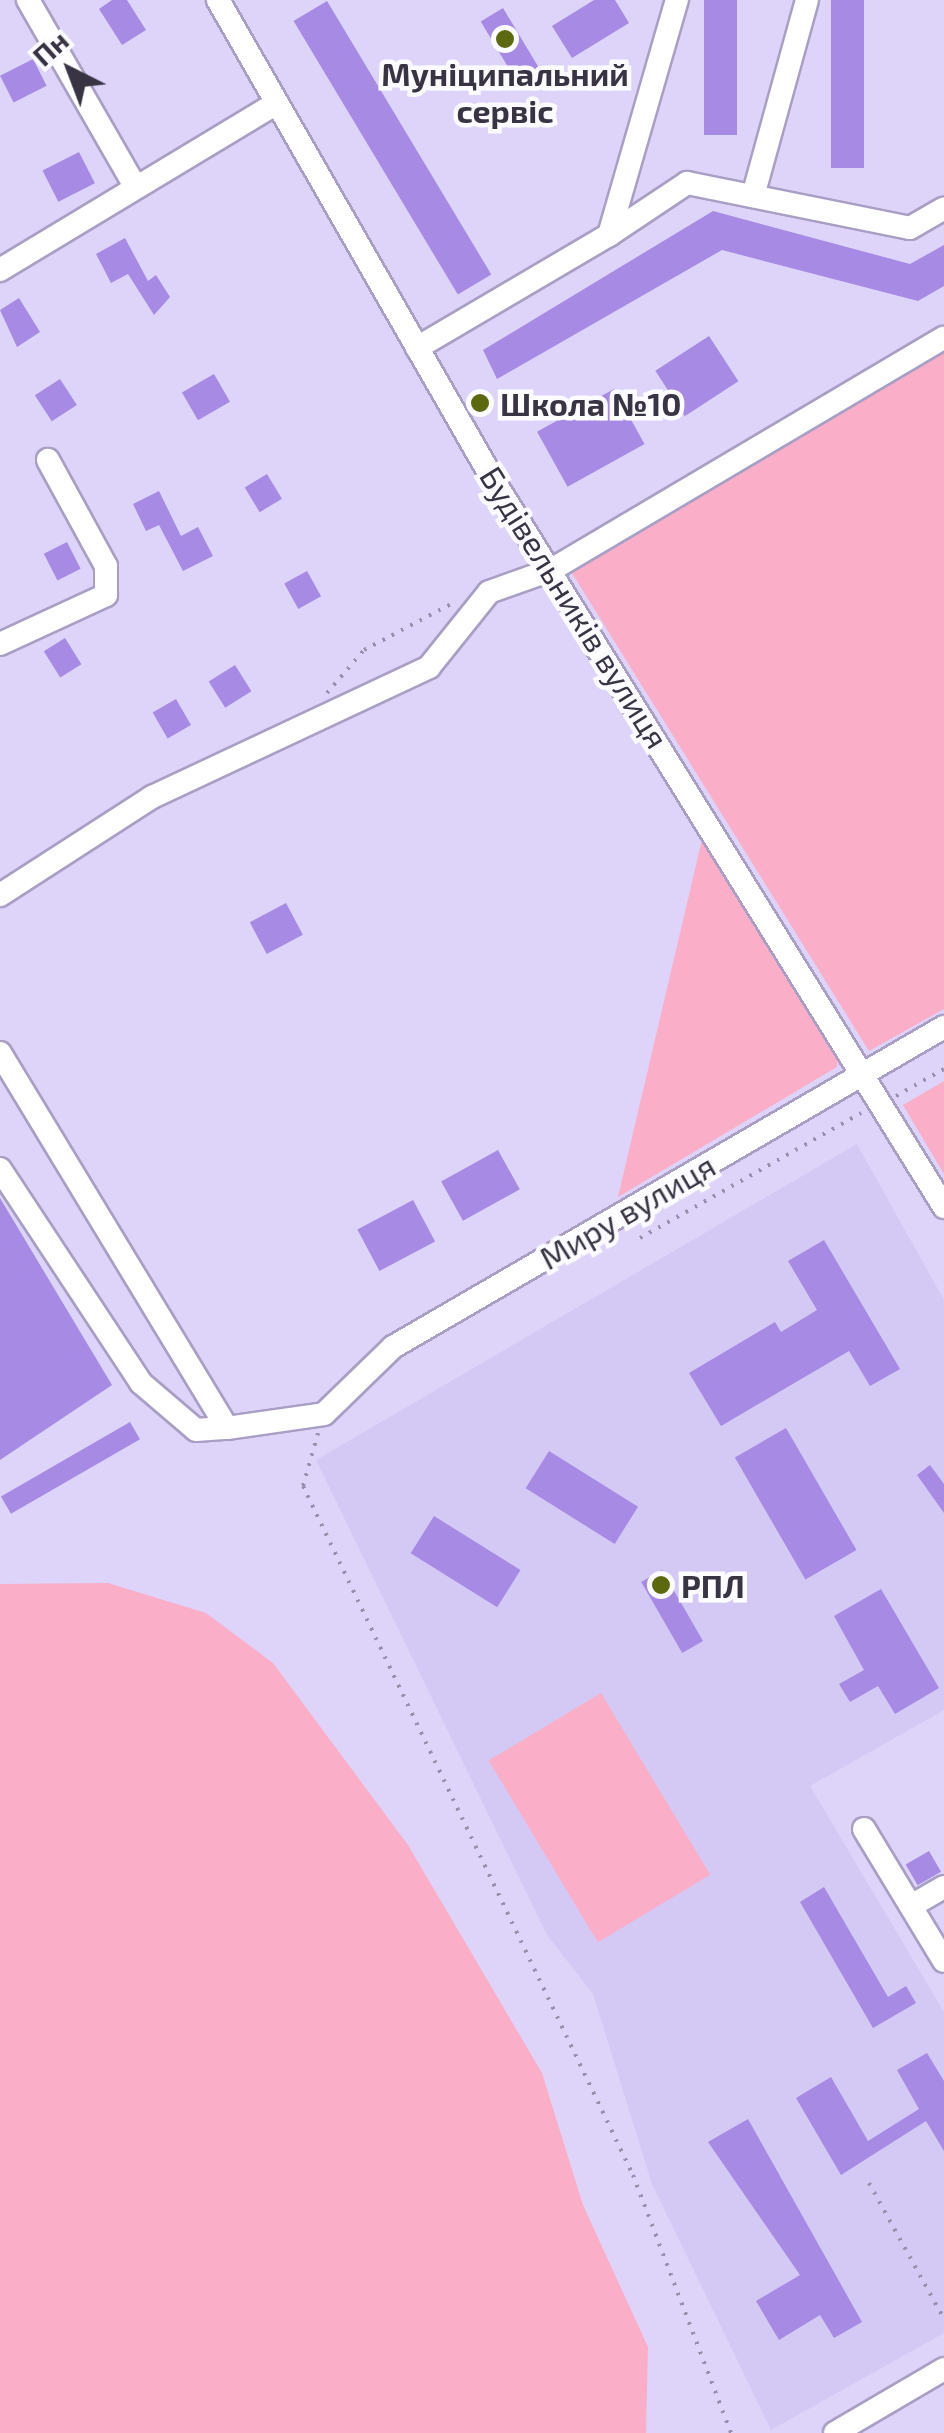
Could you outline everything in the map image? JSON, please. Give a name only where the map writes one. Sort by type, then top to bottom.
[{"type":"street","points":[[28,0],[134,186]]},
{"type":"street","points":[[609,235],[677,0]]},
{"type":"street","points":[[753,196],[807,0]]},
{"type":"street","name":"Будівельників вулиця","points":[[229,4],[274,106],[552,570],[867,1071],[944,1207]]},
{"type":"street","points":[[0,270],[134,186],[274,106]]},
{"type":"street","points":[[418,348],[609,235],[688,183],[910,228],[944,208]]},
{"type":"street","points":[[0,895],[152,796],[429,667],[489,592],[552,570],[944,338]]},
{"type":"street","points":[[0,644],[106,595],[106,566],[48,460]]},
{"type":"street","name":"Миру вулиця","points":[[324,1414],[393,1347],[944,1027]]},
{"type":"street","points":[[0,1054],[226,1428]]},
{"type":"street","points":[[0,1169],[8,1199],[140,1383],[196,1430],[324,1414]]},
{"type":"street","points":[[864,1829],[944,1961]]},
{"type":"street","points":[[911,1906],[944,1887]]},
{"type":"street","points":[[836,2433],[944,2370]]},
{"type":"path","points":[[323,699],[390,633],[489,592]]},
{"type":"path","points":[[640,1238],[944,1069]]},
{"type":"path","points":[[324,1414],[304,1486],[633,2176],[731,2433]]},
{"type":"path","points":[[869,2183],[944,2319]]},
{"type":"shaded area","points":[[944,352],[944,1009],[869,1051],[570,570]]},
{"type":"shaded area","points":[[704,831],[839,1044],[837,1067],[618,1197]]},
{"type":"shaded area","points":[[944,1081],[944,1174],[903,1105]]},
{"type":"shaded area","name":"РПЛ","points":[[857,1144],[944,1300],[944,1710],[810,1786],[944,2012],[944,2333],[771,2430],[652,2184],[593,1994],[547,1935],[316,1460]]},
{"type":"shaded area","points":[[108,1583],[206,1613],[273,1663],[408,1845],[542,2073],[583,2205],[648,2347],[646,2433],[0,2433],[0,1584]]},
{"type":"shaded area","points":[[601,1693],[710,1875],[598,1942],[489,1760]]},
{"type":"building","points":[[112,0],[127,0],[146,30],[122,45],[99,9]]},
{"type":"building","points":[[594,0],[615,0],[629,23],[572,58],[552,26]]},
{"type":"building","points":[[704,0],[737,0],[737,135],[704,135]]},
{"type":"building","points":[[831,0],[864,0],[864,168],[831,168]]},
{"type":"building","points":[[327,1],[491,274],[458,295],[294,21]]},
{"type":"building","points":[[503,8],[541,71],[519,85],[481,21]]},
{"type":"building","points":[[33,59],[47,86],[14,103],[0,76]]},
{"type":"building","points":[[79,152],[95,183],[58,202],[42,171]]},
{"type":"building","points":[[713,211],[910,264],[944,245],[944,286],[918,301],[722,250],[497,379],[483,350]]},
{"type":"building","points":[[125,238],[148,281],[156,275],[170,297],[154,315],[128,274],[111,283],[96,254]]},
{"type":"building","points":[[19,298],[40,332],[17,347],[0,310]]},
{"type":"building","points":[[709,336],[738,381],[685,416],[655,371]]},
{"type":"building","points":[[214,374],[230,402],[198,420],[182,392]]},
{"type":"building","points":[[60,379],[77,405],[52,421],[35,395]]},
{"type":"building","points":[[614,389],[645,444],[568,487],[537,432]]},
{"type":"building","points":[[267,474],[282,499],[260,512],[245,487]]},
{"type":"building","points":[[159,491],[181,536],[198,527],[213,556],[183,571],[159,525],[146,531],[133,504]]},
{"type":"building","points":[[67,542],[81,569],[57,581],[44,554]]},
{"type":"building","points":[[307,571],[321,596],[298,609],[284,584]]},
{"type":"building","points":[[65,638],[81,664],[60,678],[44,651]]},
{"type":"building","points":[[235,665],[251,691],[225,708],[209,681]]},
{"type":"building","points":[[176,699],[191,725],[168,738],[153,712]]},
{"type":"building","points":[[286,903],[303,935],[267,954],[250,922]]},
{"type":"building","points":[[498,1150],[520,1189],[463,1221],[441,1182]]},
{"type":"building","points":[[0,1198],[112,1385],[0,1460]]},
{"type":"building","points":[[413,1200],[435,1241],[379,1271],[357,1230]]},
{"type":"building","points":[[824,1240],[900,1369],[870,1386],[849,1351],[721,1426],[689,1373],[775,1322],[781,1332],[817,1310],[788,1261]]},
{"type":"building","points":[[130,1422],[140,1439],[11,1514],[1,1496]]},
{"type":"building","points":[[786,1428],[856,1550],[805,1580],[735,1458]]},
{"type":"building","points":[[549,1451],[638,1507],[615,1544],[526,1488]]},
{"type":"building","points":[[930,1465],[944,1484],[944,1513],[917,1475]]},
{"type":"building","points":[[434,1516],[521,1570],[497,1607],[411,1553]]},
{"type":"building","points":[[662,1570],[703,1641],[682,1653],[641,1582]]},
{"type":"building","points":[[881,1589],[939,1688],[895,1714],[878,1686],[850,1702],[839,1684],[864,1670],[834,1616]]},
{"type":"building","points":[[929,1851],[941,1872],[918,1885],[906,1865]]},
{"type":"building","points":[[824,1887],[888,1997],[906,1986],[916,2003],[873,2028],[800,1902]]},
{"type":"building","points":[[927,2053],[944,2081],[944,2151],[926,2121],[841,2175],[796,2098],[831,2077],[868,2141],[919,2109],[897,2070]]},
{"type":"building","points":[[748,2119],[862,2322],[834,2338],[820,2315],[779,2340],[756,2301],[800,2275],[708,2142]]},
{"type":"place","name":"Муніципальний сервіс","points":[[505,39]]},
{"type":"place","name":"Школа №10","points":[[480,403]]},
{"type":"place","name":"РПЛ","points":[[661,1585]]}]
